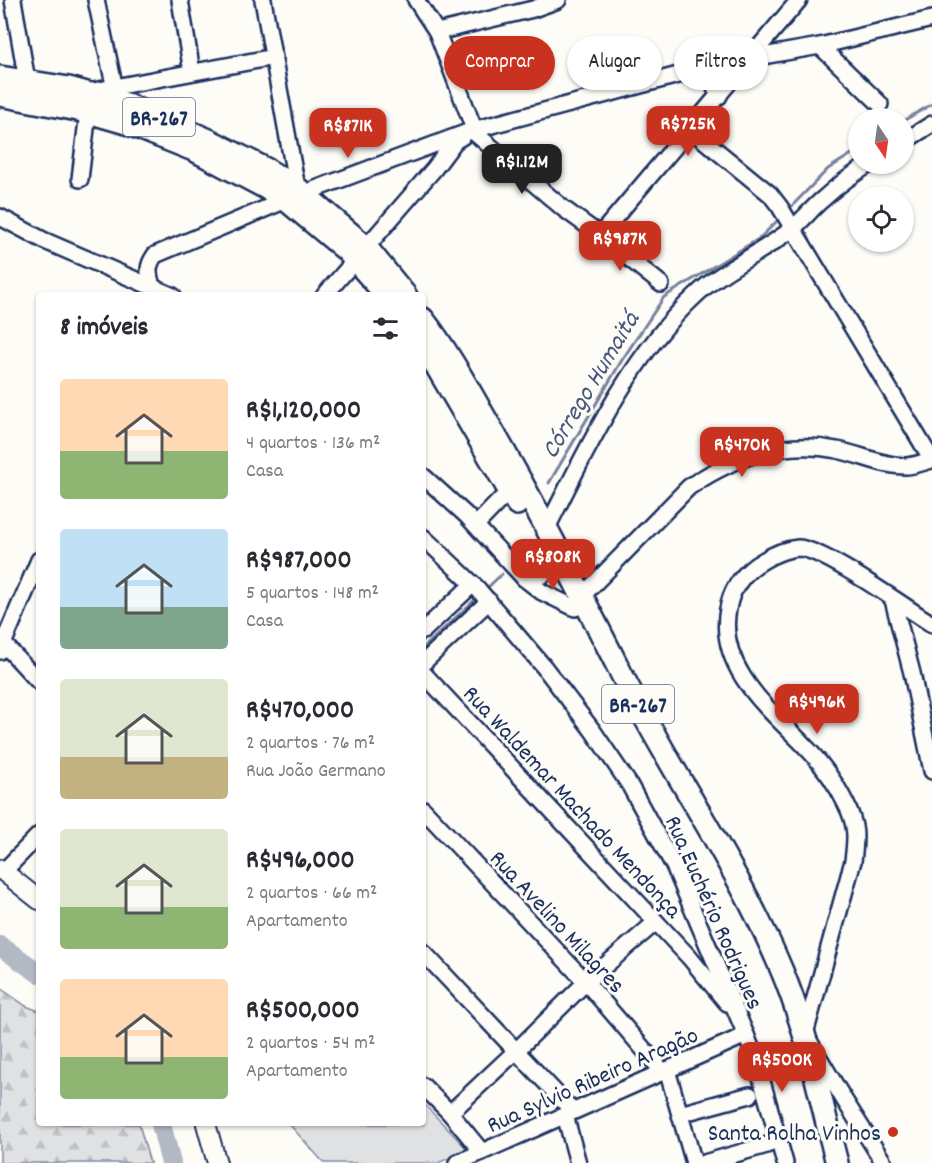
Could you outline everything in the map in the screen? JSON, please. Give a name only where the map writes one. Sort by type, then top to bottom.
[{"type":"highway","name":"BR-267","points":[[0,77],[27,81],[86,102],[126,123],[196,151],[266,188],[296,194]]},
{"type":"highway","name":"BR-267","points":[[0,95],[86,102],[118,95],[266,169],[402,292]]},
{"type":"highway","name":"BR-267","points":[[361,253],[385,292]]},
{"type":"highway","name":"BR-267","points":[[426,324],[473,396],[547,528],[556,560]]},
{"type":"highway","name":"BR-267","points":[[426,349],[510,490],[556,560],[744,915],[796,1039],[827,1163]]},
{"type":"highway","name":"BR-267","points":[[578,602],[716,841],[782,971],[805,1034],[837,1163]]},
{"type":"main road","points":[[1,875],[36,898]]},
{"type":"main road","points":[[1,875],[36,911]]},
{"type":"main road","points":[[207,1126],[217,1163]]},
{"type":"main road","points":[[219,1126],[228,1163]]},
{"type":"street","points":[[13,0],[27,81]]},
{"type":"street","points":[[96,0],[118,95],[192,72],[273,57]]},
{"type":"street","points":[[180,0],[192,72]]},
{"type":"street","points":[[263,0],[296,194]]},
{"type":"street","points":[[416,0],[437,32],[476,134],[564,209],[661,285]]},
{"type":"street","points":[[437,32],[533,9],[558,0]]},
{"type":"street","points":[[768,37],[799,0]]},
{"type":"street","points":[[768,55],[820,46],[932,19]]},
{"type":"street","points":[[820,46],[880,104]]},
{"type":"street","points":[[152,286],[148,271],[155,255],[296,194],[473,130],[674,77]]},
{"type":"street","points":[[716,90],[719,96]]},
{"type":"street","points":[[600,235],[724,90]]},
{"type":"street","points":[[80,179],[86,102]]},
{"type":"street","points":[[914,135],[932,124]]},
{"type":"street","points":[[426,479],[476,525],[524,578],[542,592],[578,602],[689,487],[706,475],[758,453],[799,446],[836,449],[906,466],[932,460],[787,218],[770,194],[690,129]]},
{"type":"street","points":[[327,292],[455,141],[473,130]]},
{"type":"street","points":[[404,156],[421,160],[426,171],[426,178]]},
{"type":"street","points":[[547,528],[597,432],[659,334],[698,293],[787,218],[822,200],[857,174]]},
{"type":"street","points":[[0,217],[45,241],[165,292]]},
{"type":"street","points":[[476,525],[510,490]]},
{"type":"street","name":"Rua Euchério Rodrigues","points":[[426,540],[481,593],[551,676],[629,784],[675,868],[710,947],[756,1060],[785,1163]]},
{"type":"street","points":[[884,1163],[805,1034],[854,861],[856,834],[853,820],[825,769],[753,692],[730,652],[725,629],[732,592],[741,579],[755,565],[771,556],[796,548],[818,553],[932,624]]},
{"type":"street","points":[[524,578],[542,577],[556,560]]},
{"type":"street","points":[[36,567],[2,647],[36,679]]},
{"type":"street","points":[[426,629],[481,593]]},
{"type":"street","points":[[426,659],[481,593]]},
{"type":"street","points":[[893,600],[929,744],[932,771]]},
{"type":"street","name":"Rua Waldemar Machado Mendonça","points":[[426,676],[657,922],[736,1014]]},
{"type":"street","name":"Rua Avelino Milagres","points":[[426,812],[586,981],[662,1068]]},
{"type":"street","points":[[1,875],[36,838]]},
{"type":"street","points":[[450,1113],[586,981],[657,922]]},
{"type":"street","points":[[689,957],[710,947]]},
{"type":"street","points":[[426,955],[516,1051],[567,1110],[578,1163]]},
{"type":"street","name":"Rua Sylvio Ribeiro Aragão","points":[[457,1163],[567,1110],[662,1068],[746,1035]]},
{"type":"street","points":[[662,1068],[680,1114],[704,1163],[767,1145]]},
{"type":"street","points":[[426,1089],[483,1152]]},
{"type":"street","points":[[680,1114],[750,1095]]},
{"type":"street","points":[[821,1104],[831,1098],[843,1098]]},
{"type":"green space","points":[[0,988],[26,1006],[36,1010],[36,1126],[140,1126],[150,1163],[0,1163]]},
{"type":"green space","points":[[426,1106],[468,1150],[438,1163],[324,1163],[291,1126],[426,1126]]},
{"type":"waterway","name":"Córrego Humaitá","points":[[914,115],[932,104]]},
{"type":"waterway","name":"Córrego Humaitá","points":[[787,211],[828,169],[848,156]]},
{"type":"waterway","name":"Córrego Humaitá","points":[[549,483],[622,360],[664,297],[760,238],[780,218]]},
{"type":"waterway","name":"Córrego Humaitá","points":[[514,560],[521,546]]},
{"type":"waterway","name":"Córrego Humaitá","points":[[486,589],[502,574]]},
{"type":"waterway","name":"Córrego Humaitá","points":[[426,645],[479,596]]},
{"type":"waterway","points":[[0,946],[36,971]]},
{"type":"waterway","points":[[162,1126],[171,1163]]},
{"type":"place","name":"Santa Rolha Vinhos","points":[[893,1132]]}]
